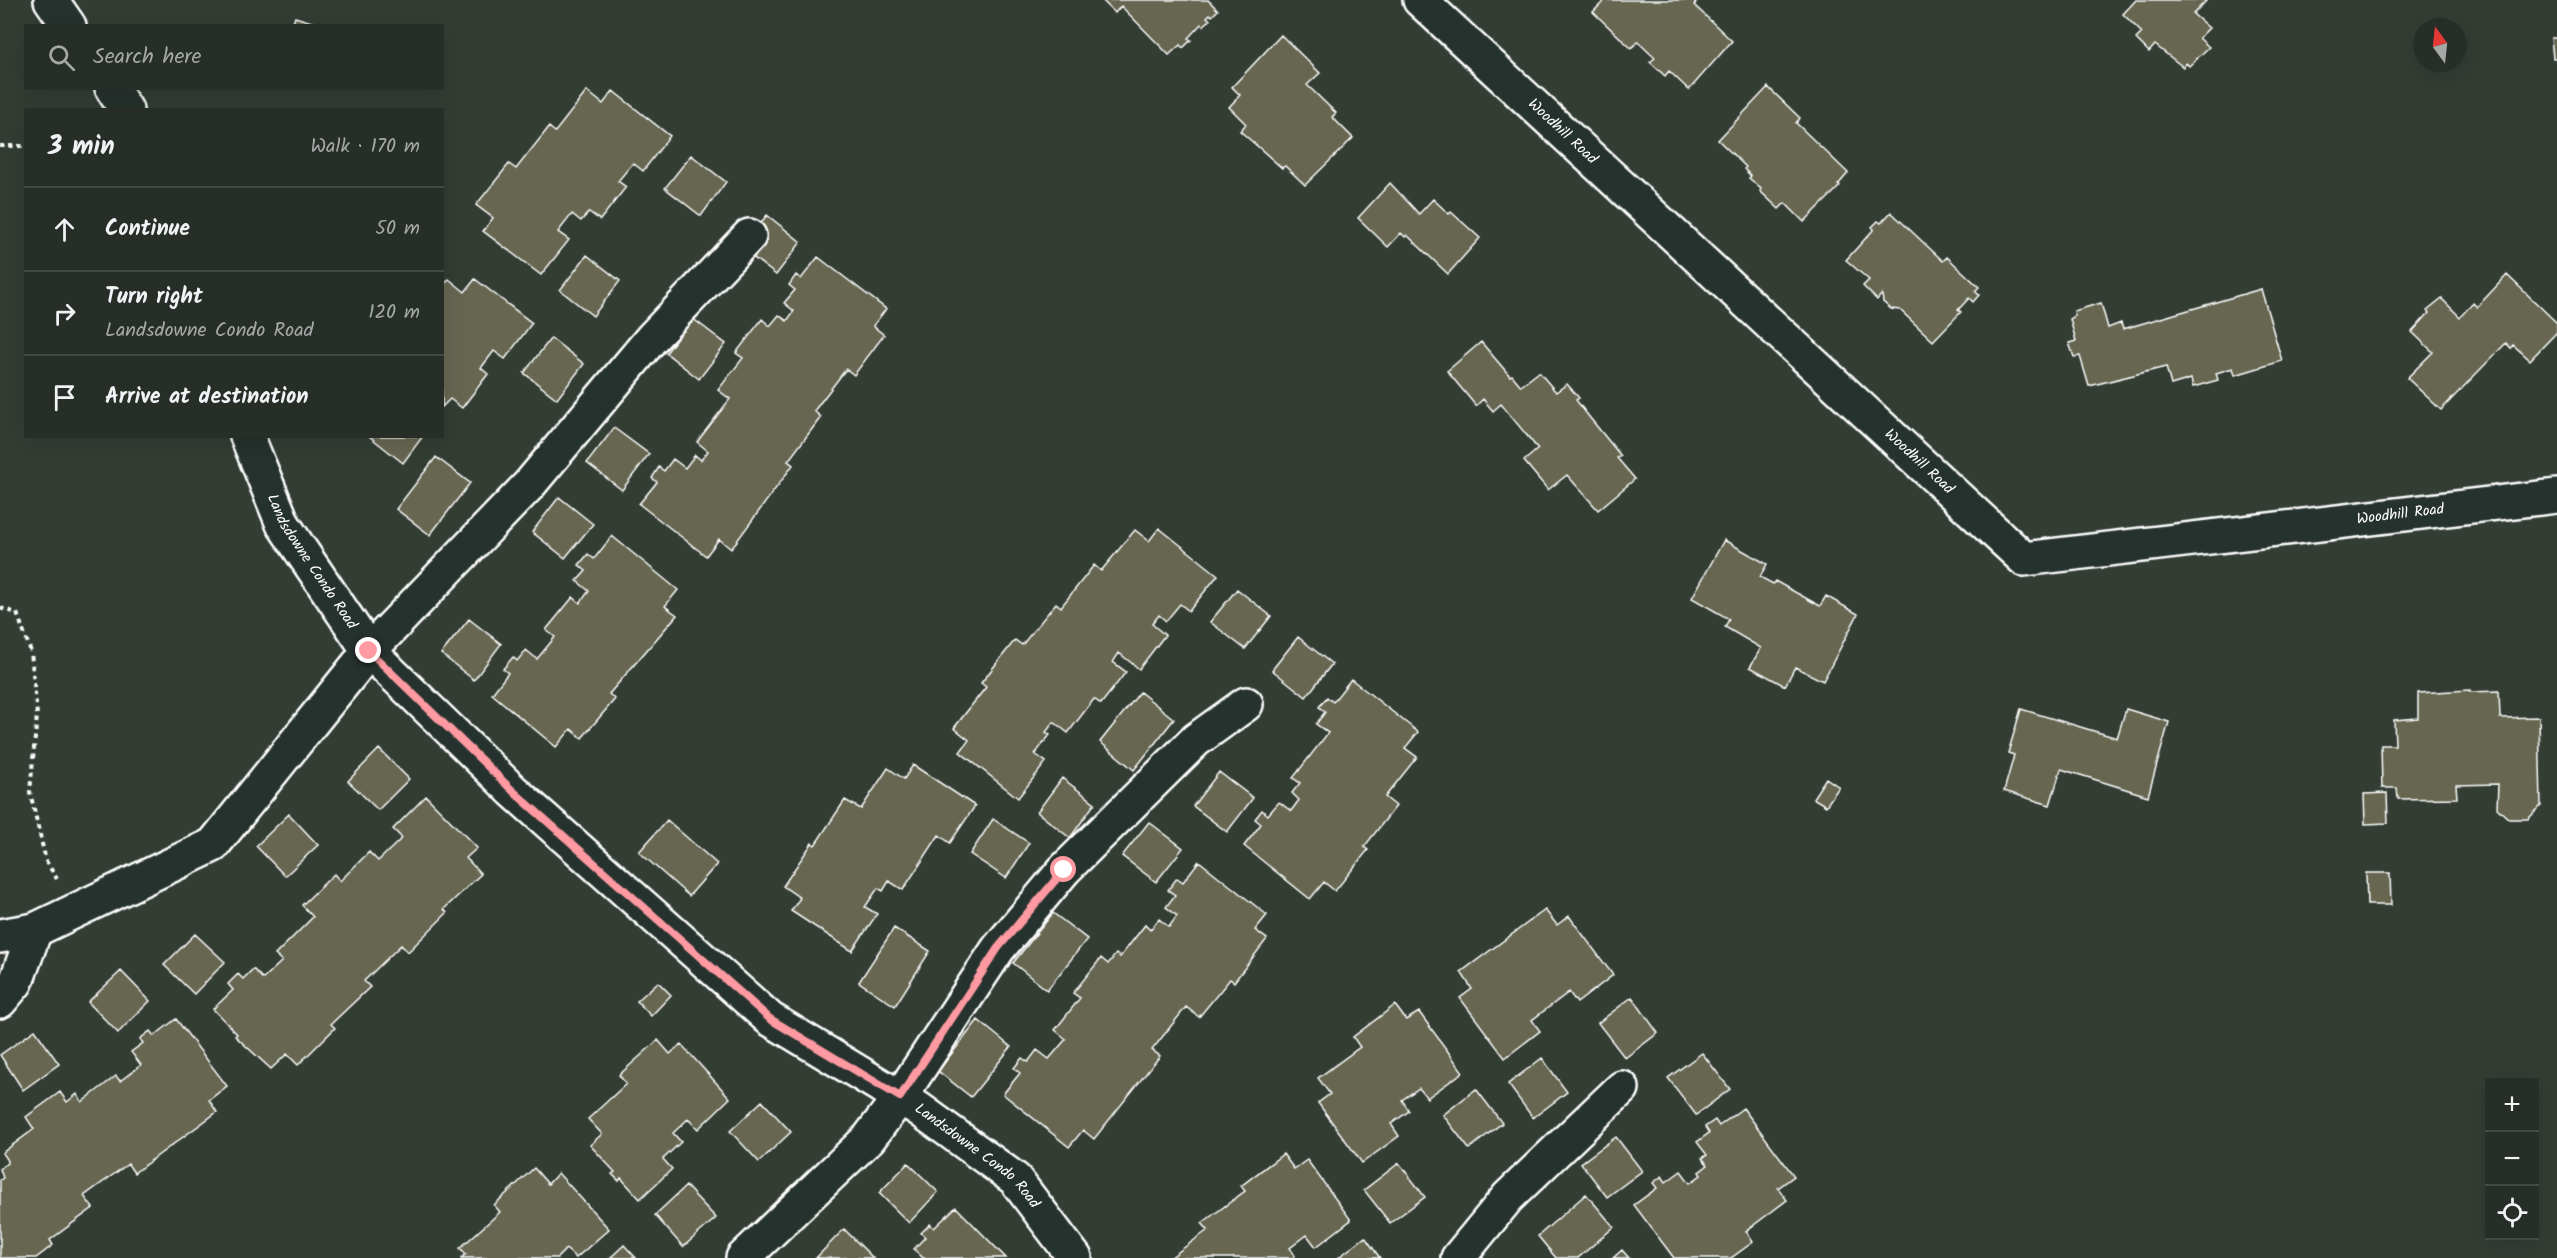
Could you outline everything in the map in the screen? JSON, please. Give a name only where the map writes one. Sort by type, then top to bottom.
[{"type":"street","points":[[51,0],[68,24]]},
{"type":"street","name":"Woodhill Road","points":[[1420,0],[2024,559],[2557,496]]},
{"type":"street","points":[[113,90],[125,108]]},
{"type":"street","points":[[0,936],[35,930],[213,845],[369,651],[529,484],[652,338],[749,236]]},
{"type":"street","name":"Landsdowne Condo Road","points":[[248,438],[283,524],[369,651],[513,791],[770,1019],[900,1097],[1015,1179],[1075,1258]]},
{"type":"street","points":[[743,1258],[868,1138],[900,1097],[998,948],[1064,870],[1196,740],[1246,704]]},
{"type":"street","points":[[0,1001],[16,982],[35,930]]},
{"type":"street","points":[[1458,1258],[1508,1197],[1623,1088]]},
{"type":"path","points":[[0,146],[24,146]]},
{"type":"path","points":[[0,608],[16,613],[31,652],[37,715],[30,792],[46,861],[76,910]]},
{"type":"building","points":[[1102,0],[1208,0],[1218,10],[1212,16],[1210,14],[1207,17],[1210,20],[1203,26],[1201,24],[1188,38],[1191,40],[1183,48],[1180,45],[1169,55],[1121,6],[1115,13]]},
{"type":"building","points":[[1605,0],[1698,0],[1694,5],[1732,41],[1689,90],[1669,71],[1665,76],[1650,62],[1655,58],[1638,42],[1631,48],[1593,12]]},
{"type":"building","points":[[2136,0],[2207,0],[2193,14],[2209,28],[2199,38],[2209,47],[2189,66],[2186,63],[2183,67],[2155,45],[2149,52],[2136,39],[2142,33],[2123,14]]},
{"type":"building","points":[[295,17],[318,24],[293,24]]},
{"type":"building","points":[[1281,35],[1320,73],[1307,85],[1336,113],[1332,117],[1353,138],[1305,185],[1285,166],[1282,168],[1240,131],[1246,124],[1229,107],[1240,95],[1232,87]]},
{"type":"building","points":[[2551,38],[2557,38],[2557,58],[2553,58]]},
{"type":"building","points":[[1768,87],[1800,118],[1796,123],[1848,173],[1838,185],[1840,186],[1804,222],[1785,203],[1779,209],[1760,191],[1761,189],[1749,178],[1751,176],[1744,169],[1746,167],[1718,140]]},
{"type":"building","points":[[587,91],[603,104],[613,91],[670,136],[643,171],[633,163],[618,181],[626,187],[600,220],[589,212],[581,221],[572,214],[558,232],[569,240],[541,275],[483,231],[493,218],[476,205],[509,164],[516,169],[549,127],[555,132]]},
{"type":"building","points":[[691,155],[726,182],[701,216],[665,188]]},
{"type":"building","points":[[1390,183],[1419,214],[1433,199],[1480,238],[1448,274],[1407,235],[1405,237],[1401,233],[1388,247],[1358,218]]},
{"type":"building","points":[[1891,212],[1943,261],[1947,257],[1979,287],[1975,291],[1979,295],[1973,302],[1969,298],[1958,310],[1961,312],[1933,341],[1900,310],[1891,309],[1883,302],[1882,294],[1877,300],[1863,286],[1869,280],[1846,260],[1874,229],[1872,227],[1878,221],[1881,223]]},
{"type":"building","points":[[767,215],[801,242],[776,275],[741,248]]},
{"type":"building","points":[[587,255],[620,281],[593,316],[560,290]]},
{"type":"building","points":[[818,257],[886,309],[873,326],[884,335],[854,375],[846,369],[814,411],[821,417],[788,461],[793,465],[731,549],[719,539],[706,556],[639,504],[657,482],[652,478],[659,467],[664,471],[673,459],[685,468],[695,455],[701,460],[708,451],[697,442],[730,399],[718,390],[743,358],[736,353],[762,319],[770,326],[779,315],[787,321],[794,311],[784,303],[795,290],[789,285],[796,275],[801,279]]},
{"type":"building","points":[[2507,275],[2557,323],[2557,332],[2530,360],[2513,345],[2511,348],[2506,343],[2441,410],[2407,378],[2433,352],[2412,332],[2429,313],[2427,311],[2442,299],[2460,317],[2473,303],[2477,307]]},
{"type":"building","points":[[449,279],[465,292],[475,279],[532,323],[505,359],[494,351],[481,368],[488,374],[462,408],[450,399],[444,405],[444,285]]},
{"type":"building","points":[[2261,289],[2282,361],[2235,375],[2233,368],[2216,373],[2218,380],[2193,387],[2191,379],[2171,385],[2166,367],[2089,386],[2080,356],[2074,357],[2069,343],[2076,341],[2070,319],[2075,316],[2074,311],[2101,303],[2108,328],[2121,323],[2123,329]]},
{"type":"building","points":[[692,318],[726,344],[699,379],[666,353]]},
{"type":"building","points":[[551,338],[584,364],[557,399],[524,373]]},
{"type":"building","points":[[1481,342],[1521,386],[1539,372],[1556,392],[1567,384],[1579,398],[1576,400],[1621,456],[1617,458],[1635,479],[1598,510],[1567,475],[1548,490],[1524,461],[1538,449],[1501,404],[1493,411],[1483,399],[1476,406],[1447,371]]},
{"type":"building","points":[[614,428],[649,454],[622,490],[587,463]]},
{"type":"building","points":[[372,438],[422,438],[403,463]]},
{"type":"building","points":[[436,457],[470,483],[430,535],[396,509]]},
{"type":"building","points":[[559,497],[593,524],[565,558],[532,532]]},
{"type":"building","points":[[1159,528],[1218,575],[1189,611],[1180,604],[1166,621],[1159,615],[1152,624],[1165,635],[1139,669],[1119,653],[1113,662],[1126,672],[1101,704],[1094,699],[1068,733],[1054,722],[1046,732],[1050,735],[1035,754],[1046,762],[1018,798],[960,752],[969,740],[954,728],[986,687],[981,683],[1015,640],[1022,645],[1056,603],[1061,607],[1094,565],[1101,571],[1135,530],[1149,541]]},
{"type":"building","points":[[612,536],[678,590],[665,606],[677,615],[609,694],[615,699],[582,738],[571,729],[556,747],[492,694],[508,673],[503,669],[513,657],[517,661],[526,650],[537,659],[555,637],[546,630],[573,597],[580,603],[589,591],[577,581],[586,571],[579,565],[588,554],[594,559]]},
{"type":"building","points":[[1724,540],[1767,564],[1760,577],[1773,584],[1775,581],[1820,606],[1826,596],[1858,614],[1823,681],[1795,667],[1785,686],[1750,667],[1761,648],[1725,627],[1729,619],[1692,598]]},
{"type":"building","points":[[1237,589],[1271,616],[1245,649],[1210,622]]},
{"type":"building","points":[[469,619],[501,644],[474,680],[441,654]]},
{"type":"building","points":[[1298,637],[1332,664],[1306,697],[1272,670]]},
{"type":"building","points":[[1351,679],[1418,732],[1405,748],[1417,757],[1385,797],[1396,806],[1364,847],[1368,850],[1335,891],[1324,882],[1310,899],[1244,846],[1261,824],[1255,819],[1262,810],[1268,815],[1279,802],[1291,811],[1299,800],[1292,793],[1300,783],[1293,778],[1328,733],[1316,724],[1325,712],[1319,707],[1327,697],[1333,702]]},
{"type":"building","points":[[2470,690],[2470,692],[2499,691],[2500,718],[2539,717],[2541,806],[2528,819],[2509,819],[2497,808],[2498,784],[2456,785],[2457,798],[2398,799],[2397,788],[2382,788],[2381,745],[2395,745],[2394,720],[2418,718],[2418,693]]},
{"type":"building","points":[[1140,692],[1174,719],[1134,770],[1100,742]]},
{"type":"building","points":[[2021,709],[2117,738],[2126,709],[2169,722],[2148,796],[2061,769],[2050,805],[2004,791],[2014,755],[2008,753]]},
{"type":"building","points":[[379,749],[409,779],[378,810],[348,781]]},
{"type":"building","points":[[913,765],[975,806],[950,843],[939,835],[903,890],[889,881],[883,891],[878,888],[865,907],[877,914],[852,951],[791,911],[800,898],[783,886],[812,843],[815,845],[845,800],[861,809],[888,768],[904,779]]},
{"type":"building","points":[[1219,772],[1253,798],[1227,832],[1193,806]]},
{"type":"building","points":[[1062,778],[1095,803],[1070,838],[1037,812]]},
{"type":"building","points":[[1826,778],[1839,787],[1826,806],[1813,798]]},
{"type":"building","points":[[2387,793],[2388,823],[2365,824],[2364,794]]},
{"type":"building","points":[[426,796],[477,848],[466,858],[481,874],[444,909],[447,913],[408,952],[401,945],[364,981],[370,987],[331,1024],[335,1028],[298,1065],[287,1054],[271,1069],[235,1036],[237,1034],[213,1009],[233,990],[228,984],[238,974],[243,979],[253,969],[263,979],[282,961],[275,955],[313,917],[302,905],[334,874],[340,881],[369,852],[378,861],[402,838],[393,829]]},
{"type":"building","points":[[289,814],[318,845],[285,876],[256,846]]},
{"type":"building","points":[[993,819],[1029,843],[1006,878],[970,854]]},
{"type":"building","points":[[667,820],[717,864],[689,896],[639,852]]},
{"type":"building","points":[[1149,822],[1183,848],[1156,882],[1122,856]]},
{"type":"building","points":[[1199,861],[1267,915],[1255,930],[1267,939],[1234,982],[1230,979],[1199,1017],[1186,1007],[1152,1050],[1160,1056],[1094,1139],[1083,1130],[1069,1147],[1003,1094],[1020,1073],[1014,1068],[1022,1058],[1028,1062],[1037,1050],[1049,1059],[1066,1039],[1055,1030],[1080,998],[1073,993],[1101,958],[1108,964],[1116,954],[1120,957],[1145,925],[1150,930],[1159,919],[1169,927],[1177,916],[1166,907],[1175,895],[1168,890],[1177,878],[1183,882]]},
{"type":"building","points":[[2366,873],[2390,873],[2391,905],[2367,905]]},
{"type":"building","points":[[1545,910],[1557,925],[1569,916],[1613,975],[1577,1003],[1569,992],[1532,1020],[1540,1031],[1505,1058],[1460,998],[1472,989],[1461,972]]},
{"type":"building","points":[[1053,913],[1087,939],[1047,990],[1013,963]]},
{"type":"building","points":[[894,928],[930,951],[895,1006],[859,982]]},
{"type":"building","points":[[195,934],[225,962],[194,994],[164,965]]},
{"type":"building","points":[[121,971],[150,1001],[118,1033],[88,1002]]},
{"type":"building","points":[[658,982],[671,995],[651,1016],[637,1001]]},
{"type":"building","points":[[1632,997],[1658,1033],[1625,1058],[1598,1023]]},
{"type":"building","points":[[1395,1005],[1406,1020],[1419,1012],[1463,1072],[1427,1098],[1419,1088],[1402,1100],[1409,1111],[1391,1124],[1399,1136],[1362,1163],[1318,1103],[1330,1094],[1318,1078],[1360,1047],[1353,1037]]},
{"type":"building","points":[[176,1019],[227,1086],[209,1100],[217,1112],[134,1173],[128,1164],[84,1196],[93,1208],[50,1240],[53,1245],[36,1258],[0,1258],[0,1180],[3,1178],[0,1169],[8,1162],[2,1153],[34,1129],[26,1117],[60,1092],[67,1102],[77,1094],[82,1102],[116,1076],[120,1081],[141,1065],[131,1052],[143,1043],[140,1039],[150,1031],[154,1036]]},
{"type":"building","points":[[978,1020],[1011,1047],[971,1097],[938,1071]]},
{"type":"building","points":[[35,1030],[59,1064],[23,1090],[0,1055]]},
{"type":"building","points":[[658,1040],[670,1054],[681,1044],[730,1098],[698,1129],[688,1119],[673,1133],[681,1142],[663,1159],[672,1169],[640,1199],[621,1178],[619,1181],[612,1174],[615,1172],[590,1145],[602,1134],[588,1119],[626,1084],[619,1075]]},
{"type":"building","points":[[1702,1053],[1730,1089],[1696,1115],[1668,1078]]},
{"type":"building","points":[[1542,1058],[1567,1092],[1533,1118],[1508,1084]]},
{"type":"building","points":[[1476,1089],[1502,1123],[1469,1149],[1443,1115]]},
{"type":"building","points":[[762,1101],[791,1132],[759,1162],[730,1131]]},
{"type":"building","points":[[1743,1108],[1794,1176],[1778,1188],[1787,1200],[1746,1231],[1753,1242],[1731,1258],[1674,1258],[1634,1205],[1657,1188],[1653,1183],[1662,1176],[1666,1182],[1681,1171],[1690,1183],[1701,1175],[1699,1172],[1708,1165],[1702,1158],[1707,1155],[1697,1142],[1709,1133],[1705,1127],[1715,1120],[1719,1126]]},
{"type":"building","points":[[1616,1137],[1642,1171],[1607,1197],[1581,1163]]},
{"type":"building","points":[[1283,1154],[1294,1169],[1307,1160],[1351,1220],[1316,1247],[1307,1235],[1290,1248],[1295,1256],[1293,1258],[1170,1258],[1208,1230],[1202,1223],[1245,1191],[1241,1186]]},
{"type":"building","points":[[908,1163],[938,1192],[909,1223],[879,1193]]},
{"type":"building","points":[[1399,1163],[1425,1197],[1390,1223],[1364,1190]]},
{"type":"building","points":[[534,1168],[548,1184],[558,1173],[609,1229],[576,1258],[566,1249],[557,1258],[461,1258],[466,1254],[460,1248],[500,1212],[494,1205]]},
{"type":"building","points":[[686,1186],[716,1218],[683,1247],[655,1215]]},
{"type":"building","points":[[1586,1194],[1614,1227],[1578,1258],[1556,1258],[1538,1236]]},
{"type":"building","points":[[956,1207],[1006,1258],[923,1258],[914,1249],[925,1237],[921,1233],[930,1224],[934,1228]]},
{"type":"building","points":[[844,1229],[873,1258],[816,1258]]},
{"type":"building","points":[[1365,1237],[1380,1258],[1338,1258]]},
{"type":"building","points":[[624,1245],[636,1258],[610,1258]]},
{"type":"building","points":[[1622,1250],[1629,1258],[1613,1258]]},
{"type":"route","points":[[369,651],[513,791],[770,1019],[900,1097],[998,948],[1064,870]]}]
